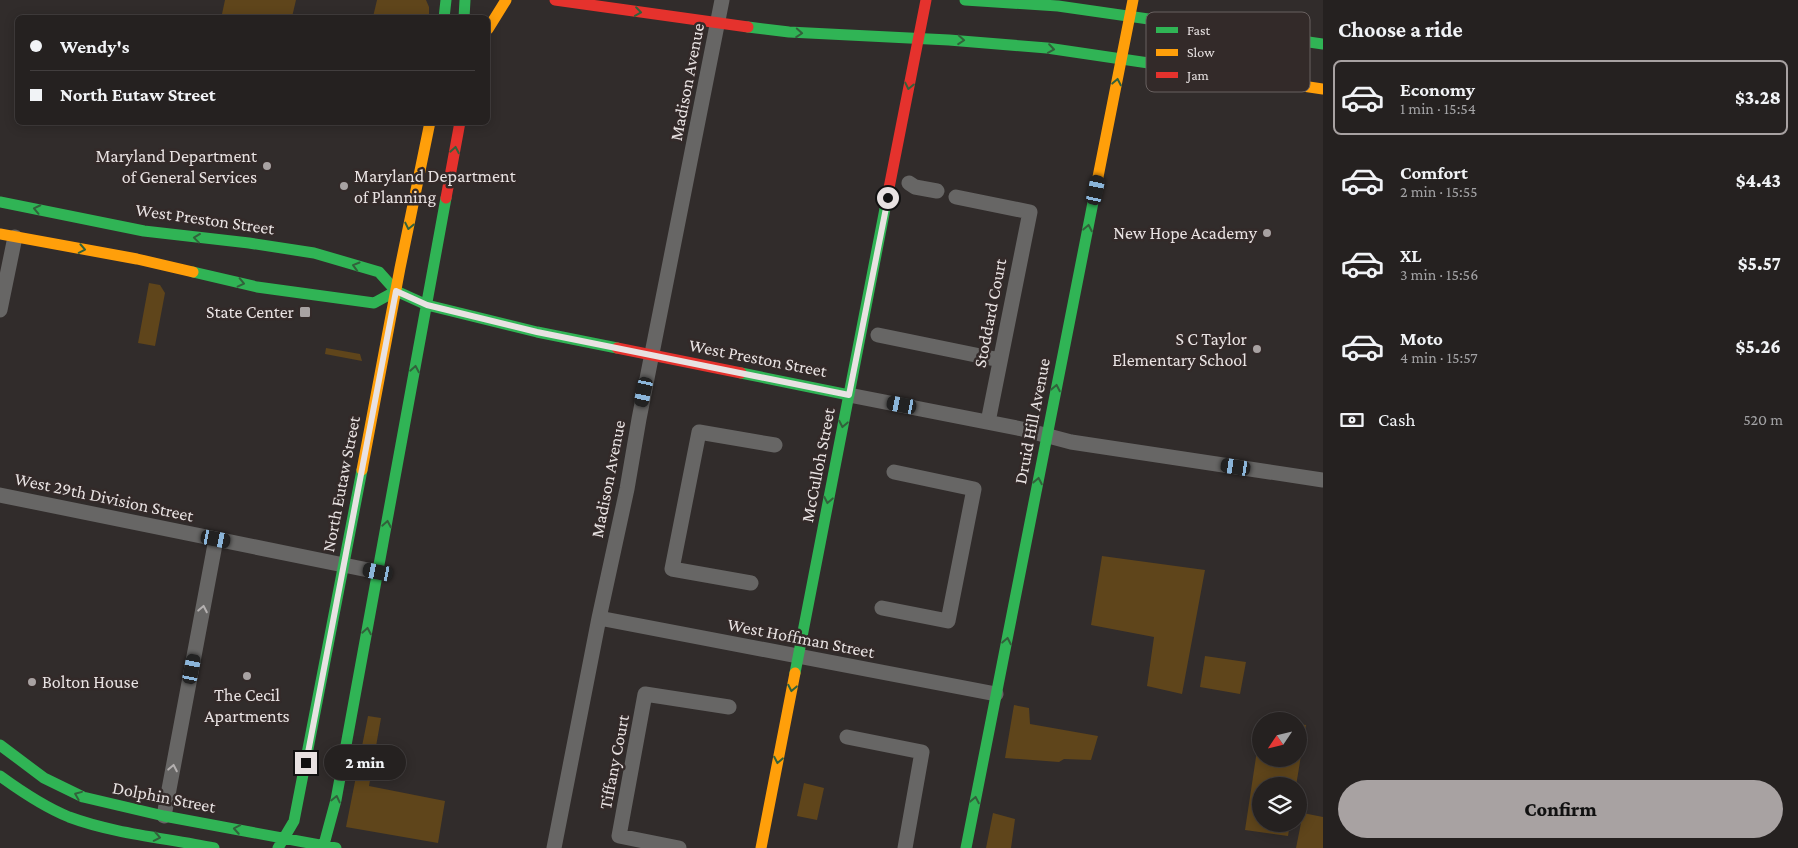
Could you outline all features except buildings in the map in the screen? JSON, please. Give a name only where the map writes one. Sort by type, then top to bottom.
[{"type":"main road","points":[[444,15],[446,0]]},
{"type":"main road","points":[[464,15],[465,0]]},
{"type":"main road","points":[[490,26],[506,0]]},
{"type":"main road","points":[[555,0],[717,24],[789,32],[985,42],[1047,48],[1146,63]]},
{"type":"main road","name":"McCulloh Street","points":[[760,848],[926,0]]},
{"type":"main road","points":[[965,0],[1058,6],[1146,17]]},
{"type":"main road","name":"Druid Hill Avenue","points":[[966,848],[1133,0]]},
{"type":"main road","points":[[1310,42],[1323,44]]},
{"type":"main road","points":[[1310,87],[1323,89]]},
{"type":"main road","name":"North Eutaw Street","points":[[281,843],[294,821],[429,125]]},
{"type":"main road","points":[[324,847],[336,800],[459,125]]},
{"type":"main road","name":"West Preston Street","points":[[0,202],[144,231],[249,243],[314,253],[379,272],[396,291],[427,305],[537,332],[849,395]]},
{"type":"main road","points":[[8,235],[137,259],[257,287],[312,295],[374,303],[396,291]]},
{"type":"main road","name":"Dolphin Street","points":[[0,746],[44,778],[76,794],[104,804],[281,843],[336,848]]},
{"type":"main road","points":[[0,776],[30,797],[71,817],[137,841],[214,848]]},
{"type":"street","name":"Madison Avenue","points":[[554,848],[599,618],[627,489],[651,356],[722,0]]},
{"type":"street","points":[[909,183],[915,187],[937,190]]},
{"type":"street","name":"Stoddard Court","points":[[956,197],[1030,212],[988,422]]},
{"type":"street","points":[[0,310],[8,235]]},
{"type":"street","points":[[878,335],[1000,360]]},
{"type":"street","name":"West Preston Street","points":[[849,395],[988,422],[1071,442],[1323,480]]},
{"type":"street","points":[[751,583],[672,569],[699,432],[775,445]]},
{"type":"street","points":[[882,608],[948,621],[974,489],[894,472]]},
{"type":"street","name":"West 29th Division Street","points":[[0,495],[378,572]]},
{"type":"street","points":[[164,816],[216,539]]},
{"type":"street","name":"West Hoffman Street","points":[[599,618],[996,694]]},
{"type":"street","name":"Tiffany Court","points":[[679,848],[618,836],[645,694],[729,708]]},
{"type":"street","points":[[847,737],[922,752],[905,848]]},
{"type":"shaded area","points":[[225,0],[296,0],[292,15],[222,14]]},
{"type":"shaded area","points":[[377,0],[426,0],[429,7],[429,15],[373,15]]},
{"type":"shaded area","points":[[149,283],[160,285],[165,293],[155,346],[138,343]]},
{"type":"shaded area","points":[[326,348],[360,354],[362,361],[325,354]]},
{"type":"shaded area","points":[[1102,556],[1205,570],[1182,694],[1147,686],[1154,637],[1091,625]]},
{"type":"shaded area","points":[[1205,656],[1246,662],[1240,694],[1200,687]]},
{"type":"shaded area","points":[[1014,705],[1029,708],[1030,724],[1098,736],[1091,760],[1064,759],[1059,762],[1005,758]]},
{"type":"shaded area","points":[[368,716],[381,718],[369,786],[445,801],[438,843],[346,827]]},
{"type":"shaded area","points":[[1254,768],[1299,768],[1297,777],[1253,777]]},
{"type":"shaded area","points":[[804,783],[824,788],[817,820],[797,816]]},
{"type":"shaded area","points":[[1252,784],[1252,831],[1245,830]]},
{"type":"shaded area","points":[[993,813],[1015,819],[1011,848],[986,848]]},
{"type":"shaded area","points":[[1307,814],[1323,817],[1323,848],[1296,848],[1299,832],[1307,832]]},
{"type":"shaded area","points":[[1259,832],[1289,832],[1288,836]]},
{"type":"traffic: fast","points":[[444,15],[446,0]]},
{"type":"traffic: fast","points":[[464,15],[465,0]]},
{"type":"traffic: fast","points":[[965,0],[1058,6],[1146,19]]},
{"type":"traffic: fast","points":[[748,27],[789,32],[949,40],[1047,48],[1146,63]]},
{"type":"traffic: fast","points":[[1310,42],[1323,44]]},
{"type":"traffic: fast","points":[[966,848],[1097,182]]},
{"type":"traffic: fast","points":[[795,673],[889,188]]},
{"type":"traffic: fast","points":[[323,848],[336,800],[446,198]]},
{"type":"traffic: fast","points":[[0,202],[144,231],[249,243],[314,253],[379,272],[396,291],[427,305],[537,332],[617,348]]},
{"type":"traffic: fast","points":[[193,272],[257,287],[374,303],[396,291]]},
{"type":"traffic: fast","points":[[741,373],[849,395]]},
{"type":"traffic: fast","points":[[278,848],[294,821],[362,470]]},
{"type":"traffic: fast","points":[[0,745],[44,778],[83,797],[164,816],[336,848]]},
{"type":"traffic: fast","points":[[0,776],[51,809],[86,823],[122,832],[214,848]]},
{"type":"traffic: slow","points":[[490,26],[506,0]]},
{"type":"traffic: slow","points":[[1097,182],[1133,0]]},
{"type":"traffic: slow","points":[[1310,87],[1323,89]]},
{"type":"traffic: slow","points":[[362,470],[429,125]]},
{"type":"traffic: slow","points":[[0,234],[137,259],[193,272]]},
{"type":"traffic: slow","points":[[761,848],[795,673]]},
{"type":"traffic: jam","points":[[555,0],[748,27]]},
{"type":"traffic: jam","points":[[889,188],[926,0]]},
{"type":"traffic: jam","points":[[446,198],[459,125]]},
{"type":"traffic: jam","points":[[617,348],[741,373]]},
{"type":"place","name":"Maryland Department of General Services","points":[[267,166]]},
{"type":"place","name":"Maryland Department of Planning","points":[[344,186]]},
{"type":"place","name":"New Hope Academy","points":[[1267,233]]},
{"type":"place","name":"State Center","points":[[305,312]]},
{"type":"place","name":"S C Taylor Elementary School","points":[[1257,349]]},
{"type":"place","name":"The Cecil Apartments","points":[[247,676]]},
{"type":"place","name":"Bolton House","points":[[32,682]]},
{"type":"route","points":[[306,763],[396,291],[427,305],[537,332],[849,395],[888,198]]}]
